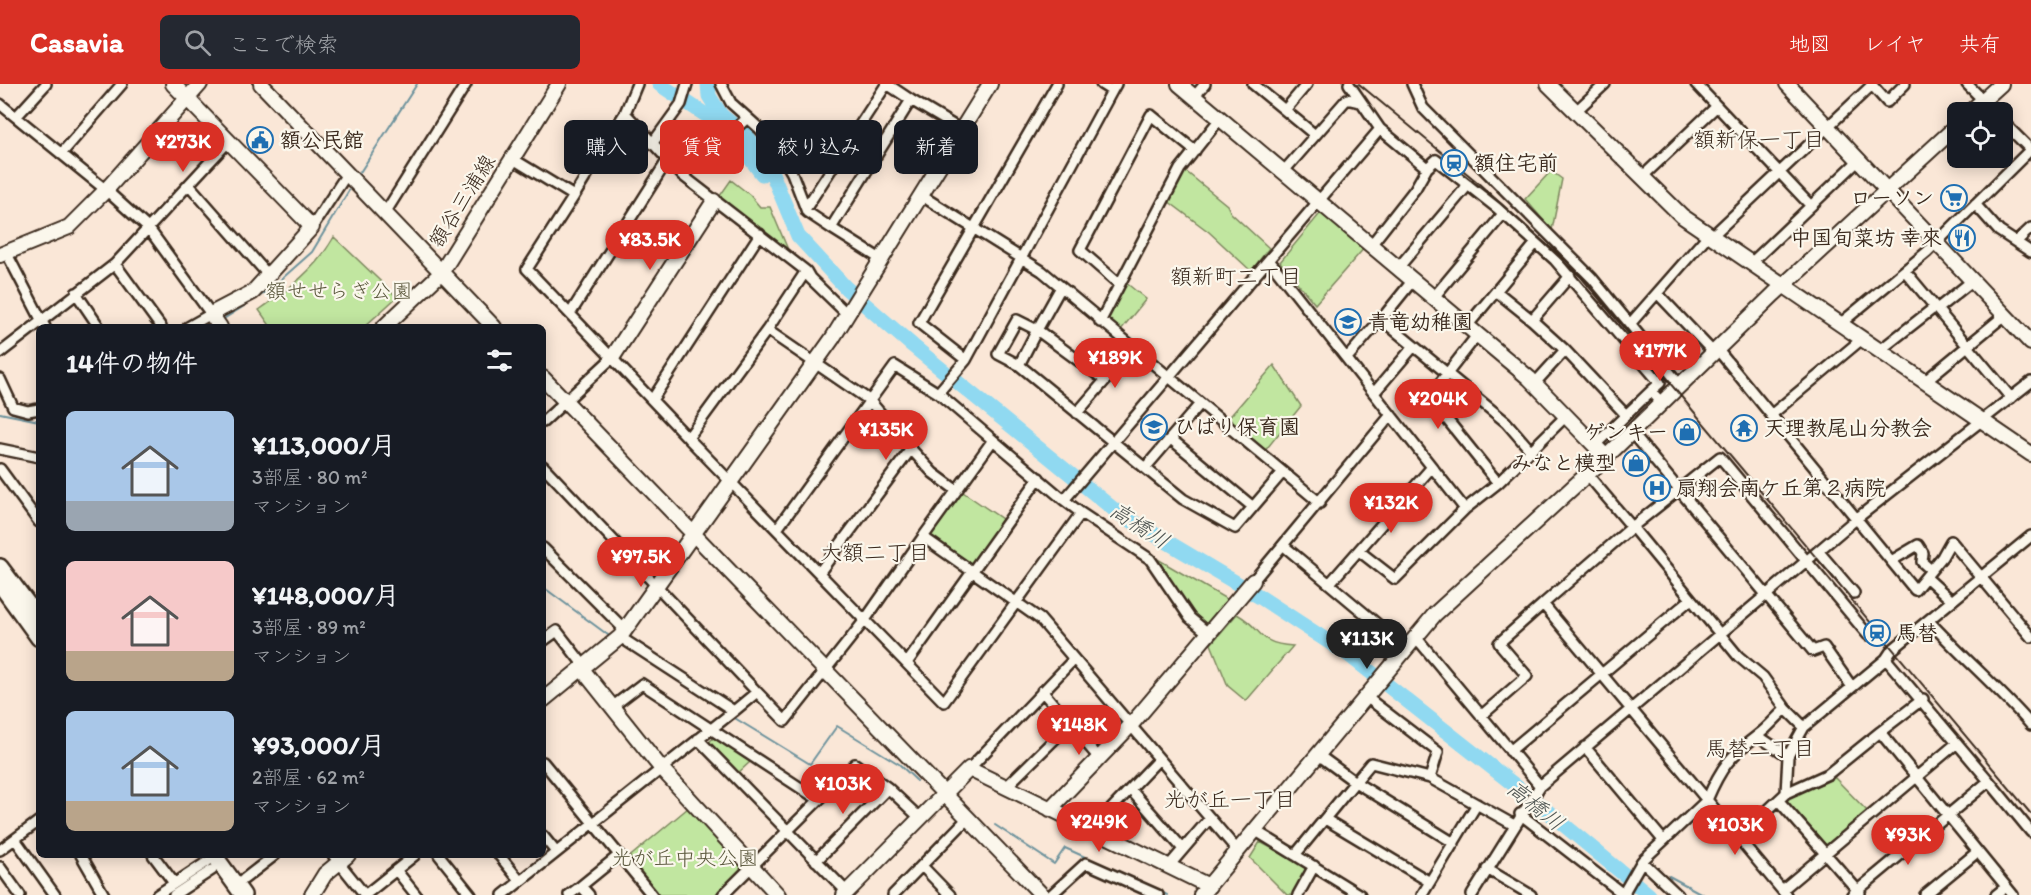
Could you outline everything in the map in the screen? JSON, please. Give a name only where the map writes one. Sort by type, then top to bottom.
[{"type":"main road","points":[[0,567],[36,615]]},
{"type":"main road","points":[[0,584],[36,634]]},
{"type":"main road","points":[[209,860],[230,895]]},
{"type":"main road","points":[[209,860],[243,895]]},
{"type":"street","points":[[16,117],[46,84]]},
{"type":"street","points":[[61,154],[122,84]]},
{"type":"street","points":[[172,84],[312,227]]},
{"type":"street","points":[[200,84],[106,190],[69,227],[3,254],[43,323],[76,293],[115,264],[190,186],[229,141]]},
{"type":"street","points":[[261,84],[491,324]]},
{"type":"street","points":[[386,213],[466,84]]},
{"type":"street","name":"額谷三浦線","points":[[387,324],[441,273],[559,84]]},
{"type":"street","points":[[637,84],[625,113],[527,269],[944,702],[1081,513]]},
{"type":"street","points":[[721,84],[731,103],[778,149],[792,173],[806,208],[831,228],[882,260]]},
{"type":"street","points":[[969,120],[990,84]]},
{"type":"street","points":[[964,362],[919,323],[1058,84]]},
{"type":"street","points":[[940,391],[964,362],[1114,87],[1101,84]]},
{"type":"street","points":[[1179,84],[1219,120],[1473,329],[1535,383],[1606,457]]},
{"type":"street","points":[[1194,97],[1205,84]]},
{"type":"street","points":[[1285,110],[1307,84]]},
{"type":"street","points":[[1349,84],[1380,129],[1427,168]]},
{"type":"street","points":[[1358,84],[1360,102]]},
{"type":"street","points":[[1412,84],[1422,108],[1592,278],[1680,385]]},
{"type":"street","points":[[1548,84],[1682,216],[2031,454]]},
{"type":"street","points":[[1575,112],[1605,84]]},
{"type":"street","points":[[1696,84],[1811,206]]},
{"type":"street","points":[[1787,84],[2031,343]]},
{"type":"street","points":[[1630,324],[1710,235],[1871,85],[1887,102],[1905,84]]},
{"type":"street","points":[[1967,84],[1983,100],[2001,84]]},
{"type":"street","points":[[806,208],[887,85],[945,120]]},
{"type":"street","points":[[1254,85],[1315,135]]},
{"type":"street","points":[[652,144],[678,109],[686,88]]},
{"type":"street","points":[[1283,172],[1347,99],[1360,102]]},
{"type":"street","points":[[831,228],[911,100]]},
{"type":"street","points":[[0,104],[106,190],[149,229],[215,320]]},
{"type":"street","points":[[1641,178],[1717,106]]},
{"type":"street","points":[[625,113],[660,153]]},
{"type":"street","points":[[1119,284],[1080,250],[1151,115],[1195,151]]},
{"type":"street","points":[[1100,322],[1180,170],[1219,120]]},
{"type":"street","points":[[1065,498],[1380,129]]},
{"type":"street","points":[[1840,324],[1905,271],[2031,149],[2013,132]]},
{"type":"street","points":[[969,769],[1168,867],[1205,890],[1435,614],[1606,457],[1783,285],[1947,134]]},
{"type":"street","points":[[513,159],[574,196]]},
{"type":"street","points":[[1371,245],[1415,189],[1427,168],[1436,160],[1536,243],[1570,276],[1660,383],[1595,445]]},
{"type":"street","points":[[1751,263],[1859,160]]},
{"type":"street","points":[[570,314],[660,172]]},
{"type":"street","points":[[546,698],[622,634],[815,363],[936,174]]},
{"type":"street","points":[[682,175],[807,271],[810,278],[848,313]]},
{"type":"street","points":[[200,324],[215,320],[253,292],[352,179]]},
{"type":"street","points":[[1398,268],[1468,185]]},
{"type":"street","points":[[190,186],[269,276]]},
{"type":"street","points":[[922,196],[1023,257],[1320,503]]},
{"type":"street","points":[[546,419],[612,358],[714,201]]},
{"type":"street","points":[[1975,204],[1999,231],[2031,252]]},
{"type":"street","points":[[1434,297],[1503,214]]},
{"type":"street","points":[[2016,242],[2031,228]]},
{"type":"street","points":[[652,400],[760,234]]},
{"type":"street","points":[[1498,483],[1429,397],[1496,291],[1536,243]]},
{"type":"street","points":[[1269,260],[1465,509]]},
{"type":"street","points":[[115,264],[159,324]]},
{"type":"street","points":[[688,438],[807,271]]},
{"type":"street","points":[[1905,271],[2011,398]]},
{"type":"street","points":[[1532,320],[1570,276]]},
{"type":"street","points":[[1347,358],[1413,280]]},
{"type":"street","points":[[1879,351],[1972,281]]},
{"type":"street","points":[[1019,365],[1061,288]]},
{"type":"street","points":[[1496,291],[1565,350],[1626,414]]},
{"type":"street","points":[[76,293],[97,324]]},
{"type":"street","points":[[1658,294],[1716,351],[1915,590],[1929,574],[1951,541],[2031,637]]},
{"type":"street","points":[[1924,381],[2005,315]]},
{"type":"street","points":[[1380,321],[1381,319],[1506,422],[1531,451]]},
{"type":"street","points":[[1105,380],[1037,330],[1017,320],[998,354],[1019,365],[1183,499],[1235,528],[1283,472]]},
{"type":"street","points":[[0,353],[36,328]]},
{"type":"street","points":[[767,330],[869,400],[933,473],[956,490]]},
{"type":"street","points":[[1771,415],[1862,339]]},
{"type":"street","points":[[1374,393],[1414,346]]},
{"type":"street","points":[[1077,413],[1132,348]]},
{"type":"street","points":[[1535,383],[1565,350]]},
{"type":"street","points":[[777,529],[896,366],[940,391],[993,440],[1081,513],[1150,559],[1190,618],[1209,634]]},
{"type":"street","points":[[0,378],[13,407],[28,411],[36,410]]},
{"type":"street","points":[[546,381],[1042,895]]},
{"type":"street","points":[[1472,895],[1520,814],[1540,786],[1857,519],[2031,382]]},
{"type":"street","points":[[1651,391],[1661,402]]},
{"type":"street","points":[[1145,468],[1200,404]]},
{"type":"street","points":[[1050,808],[1130,726],[1284,546],[1391,415]]},
{"type":"street","points":[[1359,551],[1395,579],[1465,509],[1498,483],[1566,416]]},
{"type":"street","points":[[1631,432],[1813,651],[1824,647],[1852,687]]},
{"type":"street","points":[[1171,439],[1253,507]]},
{"type":"street","points":[[546,469],[785,721],[865,620],[993,440]]},
{"type":"street","points":[[0,448],[36,456]]},
{"type":"street","points":[[819,573],[912,449]]},
{"type":"street","points":[[1481,716],[1527,676],[1499,643],[1632,527],[1720,458],[1869,635]]},
{"type":"street","points":[[1330,583],[1432,467]]},
{"type":"street","points":[[0,469],[36,518]]},
{"type":"street","points":[[1587,474],[1722,633],[1738,656],[1763,677],[1786,710],[1804,727]]},
{"type":"street","points":[[907,663],[1039,478]]},
{"type":"street","points":[[924,537],[1040,619],[1238,851]]},
{"type":"street","points":[[1786,793],[1788,756],[1804,727],[1886,659],[1892,650],[1951,600],[2030,540]]},
{"type":"street","points":[[1891,561],[1918,545],[1923,553],[1922,562],[1929,574],[1951,600]]},
{"type":"street","points":[[1284,546],[1406,648]]},
{"type":"street","points":[[546,551],[622,634],[731,713]]},
{"type":"street","points":[[1819,552],[1854,593]]},
{"type":"street","points":[[1510,752],[1691,599]]},
{"type":"street","points":[[1544,604],[1784,893],[1826,854],[1957,744]]},
{"type":"street","points":[[1929,621],[1964,659],[2005,695],[2031,725]]},
{"type":"street","points":[[546,639],[557,631],[612,707],[661,768],[778,895]]},
{"type":"street","points":[[1415,636],[1540,786]]},
{"type":"street","points":[[698,739],[845,894],[945,794],[1074,659]]},
{"type":"street","points":[[1886,659],[1923,699],[1957,744],[2031,832]]},
{"type":"street","points":[[612,707],[642,684],[819,800]]},
{"type":"street","points":[[1042,691],[1099,758]]},
{"type":"street","points":[[502,895],[757,692]]},
{"type":"street","points":[[1366,695],[1438,752],[1430,778]]},
{"type":"street","points":[[1738,838],[1786,793],[1828,774],[1923,699]]},
{"type":"street","points":[[1520,814],[1622,894],[1640,865],[1663,840],[1707,800],[1718,774],[1732,756],[1786,710]]},
{"type":"street","points":[[1006,787],[1070,724]]},
{"type":"street","points":[[1880,732],[2013,895]]},
{"type":"street","points":[[1758,736],[1788,756]]},
{"type":"street","points":[[1585,747],[1663,840]]},
{"type":"street","points":[[1317,754],[1355,782],[1454,843]]},
{"type":"street","points":[[1092,829],[1159,759]]},
{"type":"street","points":[[1295,855],[1371,763],[1430,778],[1514,825]]},
{"type":"street","points":[[723,895],[855,764],[888,788],[920,818]]},
{"type":"street","points":[[546,766],[652,895]]},
{"type":"street","points":[[1779,801],[1826,854],[1857,894],[1989,781]]},
{"type":"street","points":[[816,861],[888,788]]},
{"type":"street","points":[[1131,789],[1183,849]]},
{"type":"street","points":[[1422,895],[1477,804]]},
{"type":"street","points":[[893,895],[968,818]]},
{"type":"street","points":[[1168,867],[1210,818]]},
{"type":"street","points":[[1325,819],[1430,882]]},
{"type":"street","points":[[0,850],[36,823]]},
{"type":"street","points":[[1256,831],[1360,895]]},
{"type":"street","points":[[15,839],[55,895]]},
{"type":"street","points":[[546,840],[556,852]]},
{"type":"street","points":[[1925,895],[1976,852]]},
{"type":"street","points":[[569,895],[618,856]]},
{"type":"street","points":[[83,858],[104,895]]},
{"type":"street","points":[[155,858],[174,883]]},
{"type":"street","points":[[244,879],[271,858]]},
{"type":"street","points":[[312,895],[325,874],[340,858],[365,895],[411,858]]},
{"type":"street","points":[[441,858],[471,895]]},
{"type":"street","points":[[502,858],[520,881]]},
{"type":"street","points":[[157,895],[209,860]]},
{"type":"street","points":[[174,895],[209,860]]},
{"type":"street","points":[[1051,895],[1086,862],[1158,895]]},
{"type":"street","points":[[1640,865],[1678,895]]},
{"type":"street","points":[[922,866],[950,895]]},
{"type":"street","points":[[0,867],[20,895]]},
{"type":"street","points":[[1301,894],[1314,867]]},
{"type":"street","points":[[1487,869],[1531,895]]},
{"type":"street","points":[[396,870],[416,895]]},
{"type":"street","points":[[581,886],[590,895]]},
{"type":"street","points":[[1996,895],[2006,887]]},
{"type":"green space","points":[[1184,170],[1227,205],[1231,213],[1269,248],[1251,271],[1209,232],[1168,201]]},
{"type":"green space","points":[[1551,171],[1562,179],[1552,230],[1525,199]]},
{"type":"green space","points":[[731,180],[750,195],[760,207],[770,207],[789,252],[717,200]]},
{"type":"green space","points":[[1323,210],[1366,246],[1315,304],[1280,262]]},
{"type":"green space","name":"額せせらぎ公園","points":[[334,237],[397,297],[367,324],[269,324],[259,310],[310,269]]},
{"type":"green space","points":[[1125,282],[1146,299],[1120,331],[1106,318]]},
{"type":"green space","points":[[1274,365],[1301,406],[1264,452],[1227,420]]},
{"type":"green space","points":[[960,490],[1005,521],[975,566],[929,534]]},
{"type":"green space","points":[[1154,557],[1228,600],[1207,625],[1191,610]]},
{"type":"green space","points":[[1237,614],[1266,639],[1293,646],[1246,701],[1228,686],[1211,644]]},
{"type":"green space","points":[[718,734],[751,761],[737,774],[709,742]]},
{"type":"green space","points":[[1835,778],[1868,812],[1827,846],[1787,801],[1790,797]]},
{"type":"green space","name":"光が丘中央公園","points":[[688,808],[742,867],[715,895],[658,895],[627,859]]},
{"type":"green space","points":[[1260,842],[1310,869],[1294,895],[1287,895],[1250,858]]},
{"type":"waterway","points":[[357,177],[417,84]]},
{"type":"waterway","points":[[659,84],[718,123],[740,145],[756,166]]},
{"type":"waterway","name":"高橋川","points":[[708,84],[709,96],[721,115],[747,136],[769,166],[798,236],[846,288],[913,346],[1117,512],[1260,597],[1349,655],[1541,806],[1649,895]]},
{"type":"waterway","points":[[222,320],[268,291],[312,252],[351,187]]},
{"type":"waterway","points":[[0,413],[36,420]]},
{"type":"waterway","points":[[546,589],[608,635]]},
{"type":"waterway","points":[[623,644],[663,671]]},
{"type":"waterway","points":[[706,698],[726,712]]},
{"type":"waterway","points":[[733,717],[810,764],[837,726],[899,764],[917,781]]},
{"type":"waterway","points":[[995,825],[1054,864],[1065,848],[1154,888]]},
{"type":"waterway","points":[[1669,876],[1704,895]]},
{"type":"waterway","points":[[1159,891],[1167,895]]},
{"type":"railway","points":[[1359,84],[1476,181],[1581,277],[2031,814]]},
{"type":"place","name":"額公民館","points":[[260,140]]},
{"type":"place","name":"額住宅前","points":[[1454,163]]},
{"type":"place","name":"ローソン","points":[[1954,198]]},
{"type":"place","name":"中国旬菜坊 幸來","points":[[1962,238]]},
{"type":"place","name":"青竜幼稚園","points":[[1348,322]]},
{"type":"place","name":"ひばり保育園","points":[[1154,427]]},
{"type":"place","name":"天理教尾山分教会","points":[[1744,428]]},
{"type":"place","name":"ゲンキー","points":[[1687,432]]},
{"type":"place","name":"みなと模型","points":[[1636,463]]},
{"type":"place","name":"扇翔会南ケ丘第２病院","points":[[1657,488]]},
{"type":"place","name":"馬替","points":[[1877,633]]},
{"type":"district","name":"額新保一丁目","points":[[1759,139]]},
{"type":"district","name":"額新町二丁目","points":[[1236,276]]},
{"type":"district","name":"大額二丁目","points":[[875,552]]},
{"type":"district","name":"馬替二丁目","points":[[1760,748]]},
{"type":"district","name":"光が丘一丁目","points":[[1230,799]]}]
